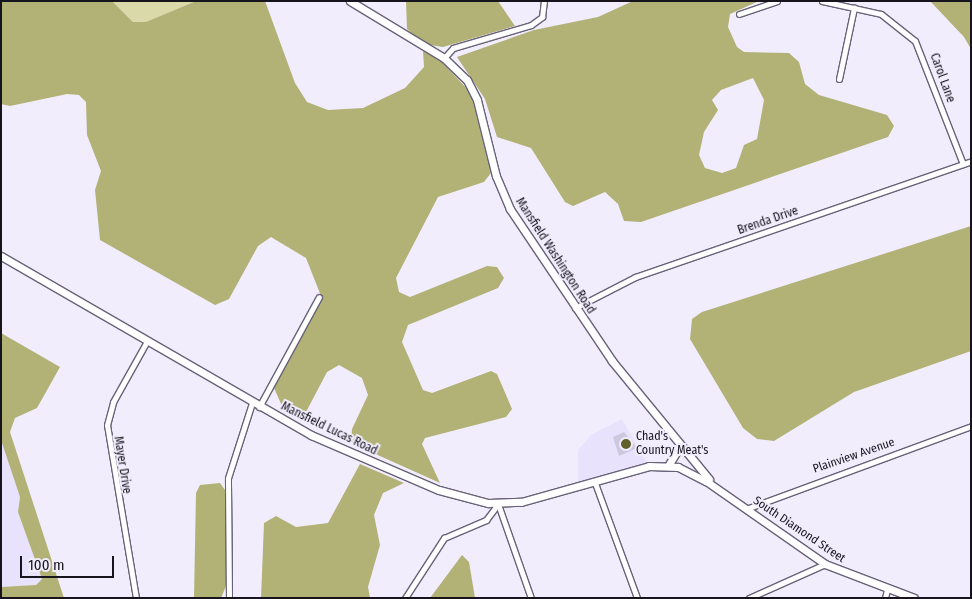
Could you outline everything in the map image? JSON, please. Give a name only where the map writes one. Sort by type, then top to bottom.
[{"type":"street","name":"Mansfield Washington Road","points":[[350,1],[444,58],[474,92],[507,204],[576,308],[680,446],[716,487]]},
{"type":"street","points":[[444,58],[453,48],[531,25],[542,17],[544,1]]},
{"type":"street","points":[[739,14],[777,1]]},
{"type":"street","name":"Carol Lane","points":[[822,1],[890,19],[915,41],[963,164]]},
{"type":"street","points":[[839,79],[854,8]]},
{"type":"street","name":"Brenda Drive","points":[[576,308],[636,277],[971,161]]},
{"type":"street","name":"Mansfield Lucas Road","points":[[1,256],[146,343],[259,407],[406,477],[456,496],[498,504],[545,498],[649,466],[678,468]]},
{"type":"street","points":[[259,407],[319,297]]},
{"type":"street","name":"Mayer Drive","points":[[136,598],[106,425],[113,402],[146,343]]},
{"type":"street","points":[[230,598],[228,478],[252,403]]},
{"type":"street","name":"Plainview Avenue","points":[[746,509],[971,426]]},
{"type":"street","points":[[668,466],[680,446]]},
{"type":"street","name":"South Diamond Street","points":[[678,468],[716,487],[825,564],[914,598]]},
{"type":"street","points":[[595,483],[637,598]]},
{"type":"street","points":[[405,598],[444,538],[486,520],[498,504]]},
{"type":"street","points":[[498,504],[531,598]]},
{"type":"street","points":[[749,598],[825,564]]},
{"type":"street","points":[[885,598],[887,589]]},
{"type":"shaded area","points":[[1,1],[112,1],[133,22],[146,22],[196,1],[265,1],[295,83],[307,102],[328,110],[363,108],[405,88],[424,67],[423,51],[439,59],[471,93],[491,173],[484,182],[438,197],[396,278],[399,292],[410,297],[487,266],[497,267],[504,278],[498,288],[408,325],[402,342],[423,390],[432,393],[491,371],[497,374],[512,409],[506,417],[425,438],[422,444],[440,483],[351,443],[352,429],[368,395],[362,378],[339,365],[327,372],[306,412],[292,413],[282,406],[274,388],[321,296],[306,258],[271,237],[258,246],[229,299],[215,305],[100,240],[95,190],[101,171],[87,135],[86,102],[79,95],[67,94],[10,106],[1,104]]},
{"type":"shaded area","points":[[406,1],[498,1],[515,26],[443,47],[423,44],[407,29]]},
{"type":"shaded area","points":[[633,1],[759,1],[730,14],[728,27],[737,47],[744,52],[789,53],[799,62],[805,84],[819,95],[887,115],[894,126],[888,137],[641,222],[624,221],[618,204],[605,192],[573,206],[565,202],[531,148],[497,137],[485,99],[457,57],[534,30],[598,17]],"holes":[[[753,78],[764,100],[757,139],[744,145],[736,168],[722,173],[705,168],[699,155],[704,132],[718,110],[712,100],[721,90]]]},
{"type":"shaded area","points":[[930,1],[971,1],[971,49],[964,37]]},
{"type":"shaded area","points":[[971,226],[971,351],[854,392],[774,441],[757,439],[743,428],[690,339],[692,319],[702,312]]},
{"type":"shaded area","points":[[1,333],[60,367],[37,408],[15,418],[10,432],[64,598],[1,598],[1,587],[36,585],[42,579],[18,512],[20,497],[1,440]]},
{"type":"shaded area","points":[[622,419],[647,463],[578,485],[578,450],[591,435]]},
{"type":"shaded area","points":[[1,440],[20,497],[18,512],[42,579],[36,585],[1,587]]},
{"type":"shaded area","points":[[360,464],[404,483],[383,493],[374,515],[380,545],[368,587],[370,598],[261,598],[264,523],[276,516],[296,527],[328,523]]},
{"type":"shaded area","points":[[220,483],[225,490],[226,586],[221,598],[194,598],[196,493],[200,485]]},
{"type":"shaded area","points":[[462,555],[469,562],[475,598],[430,598]]},
{"type":"green space","points":[[112,1],[196,1],[146,22],[133,22]]},
{"type":"building","name":"Chad's Country Meat's","points":[[624,432],[637,448],[619,456],[613,437]]},
{"type":"place","name":"Chad's Country Meat's","points":[[626,444]]}]
